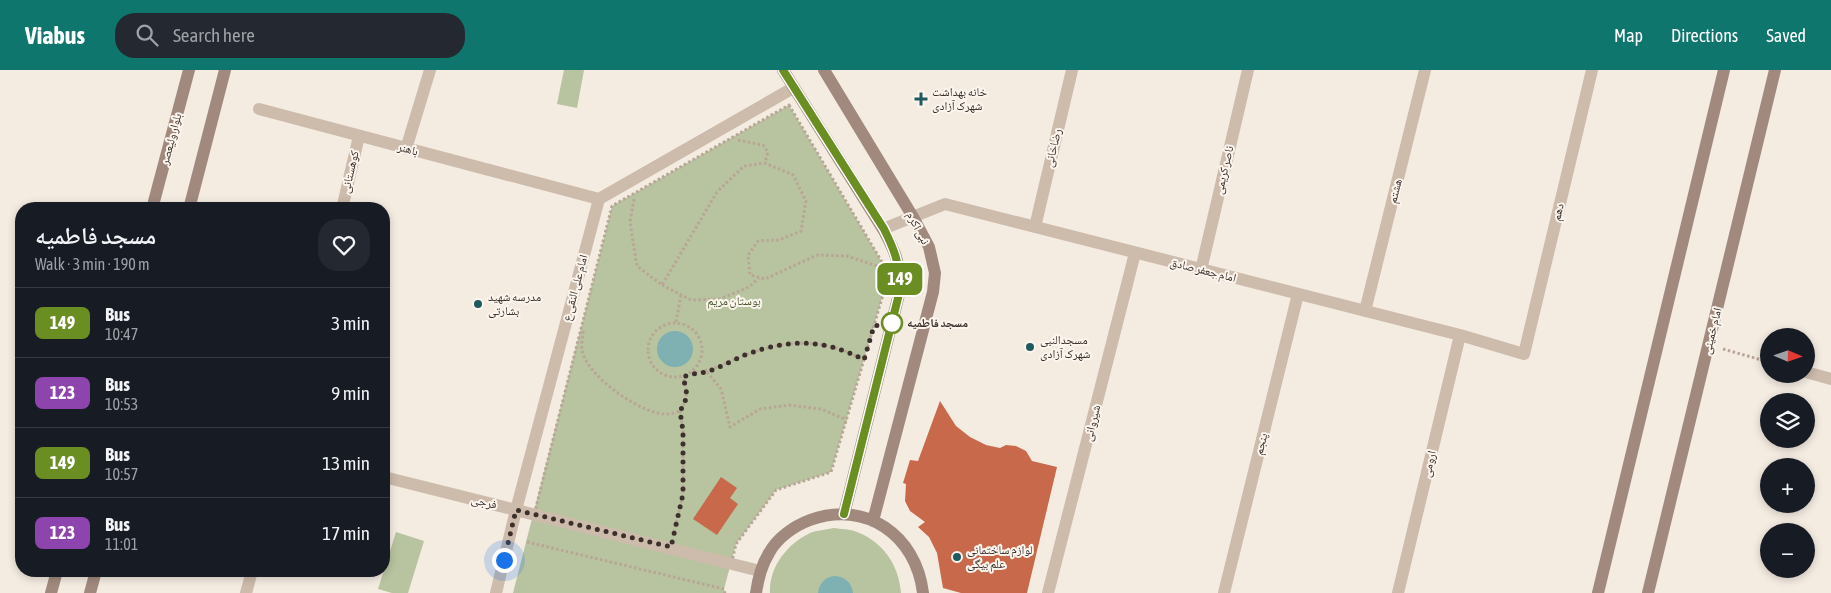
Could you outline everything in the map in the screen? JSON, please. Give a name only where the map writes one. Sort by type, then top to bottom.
[{"type":"street","name":"بلوار ولیعصر","points":[[154,202],[189,70]]},
{"type":"street","points":[[191,202],[225,70]]},
{"type":"street","points":[[406,148],[430,70]]},
{"type":"street","points":[[783,70],[884,229],[896,252],[900,269],[900,290],[844,514]]},
{"type":"street","name":"نبی اکرم","points":[[824,70],[913,217],[929,248],[935,273],[933,292],[873,520]]},
{"type":"street","name":"رضاخانی","points":[[1034,227],[1072,70]]},
{"type":"street","name":"ناصر کریمی","points":[[1201,270],[1248,70]]},
{"type":"street","name":"هشتم","points":[[1364,311],[1425,70]]},
{"type":"street","name":"دهم","points":[[1524,354],[1592,70]]},
{"type":"street","points":[[1598,593],[1724,70]]},
{"type":"street","name":"امام خمینی","points":[[1648,593],[1775,70]]},
{"type":"street","points":[[599,199],[793,88]]},
{"type":"street","name":"باهنر","points":[[259,109],[599,199]]},
{"type":"street","name":"کوهستانی","points":[[344,202],[359,136]]},
{"type":"street","name":"امام علی النقی ع","points":[[496,593],[516,510],[599,199]]},
{"type":"street","name":"امام جعفر صادق","points":[[884,229],[945,204],[1524,354]]},
{"type":"street","name":"شیروانی","points":[[1048,593],[1135,253]]},
{"type":"street","name":"پنجم","points":[[1224,593],[1298,294]]},
{"type":"street","name":"ارومی","points":[[1398,593],[1460,336]]},
{"type":"street","points":[[1815,374],[1831,378]]},
{"type":"street","name":"فرجی","points":[[390,478],[760,571]]},
{"type":"street","points":[[756,593],[760,571],[769,552],[784,535],[802,523],[822,516],[844,514],[873,520],[894,534],[911,553],[921,576],[924,593]]},
{"type":"street","points":[[51,593],[55,577]]},
{"type":"street","points":[[90,593],[94,577]]},
{"type":"street","points":[[246,593],[250,577]]},
{"type":"path","points":[[788,105],[889,274],[832,472],[776,490],[736,544],[732,561],[534,515],[612,206],[731,139],[788,105]]},
{"type":"path","points":[[731,139],[751,141],[763,145],[768,152],[765,163]]},
{"type":"path","points":[[662,285],[717,192],[744,166],[765,163],[793,175],[806,202],[801,231],[779,240],[758,242],[748,255],[750,276],[765,279],[817,255],[847,256],[886,268]]},
{"type":"path","points":[[635,193],[630,222],[637,266],[662,285],[692,300],[720,298],[750,287],[759,278]]},
{"type":"path","points":[[676,322],[681,295]]},
{"type":"path","points":[[584,320],[582,351],[591,369],[612,390],[646,408],[667,414],[680,411]]},
{"type":"path","points":[[676,322],[692,328],[698,334],[701,342],[701,359],[690,373],[683,377],[673,378],[664,376],[656,371],[650,363],[648,344],[658,329],[666,324],[676,322]]},
{"type":"path","points":[[690,373],[707,372],[768,347],[791,343],[820,343],[846,350],[864,360]]},
{"type":"path","points":[[1708,345],[1760,359]]},
{"type":"path","points":[[707,372],[721,389],[730,427],[760,409],[789,405],[821,409],[847,420]]},
{"type":"path","points":[[671,547],[683,494],[683,439],[680,411],[686,401],[687,392],[683,377]]},
{"type":"path","points":[[527,542],[724,589],[725,593]]},
{"type":"green space","points":[[564,70],[584,70],[577,108],[557,104]]},
{"type":"green space","name":"بوستان مریم","points":[[789,105],[889,274],[831,472],[776,490],[736,544],[724,589],[725,593],[513,593],[612,206]]},
{"type":"green space","points":[[833,528],[857,532],[882,548],[897,573],[901,593],[770,593],[770,583],[776,565],[787,550],[810,533]]},
{"type":"green space","points":[[396,532],[424,541],[408,593],[392,593],[378,589],[382,577],[390,577],[390,551]]},
{"type":"water","points":[[675,331],[687,337],[693,349],[687,361],[675,367],[663,361],[657,349],[663,337]]},
{"type":"water","points":[[833,576],[847,580],[853,593],[818,593],[822,582]]},
{"type":"building","points":[[940,401],[956,426],[970,437],[986,445],[1000,448],[1006,445],[1016,446],[1026,451],[1032,461],[1057,467],[1027,593],[961,593],[943,588],[937,553],[929,537],[918,527],[925,522],[910,511],[905,501],[906,484],[903,483],[910,460],[918,461]]},
{"type":"building","points":[[721,477],[737,488],[730,498],[738,504],[717,535],[693,519]]},
{"type":"bus line","name":"149","points":[[783,70],[884,229],[896,252],[900,269],[900,290],[844,514]]},
{"type":"place","name":"خانه بهداشت شهرک آزادی","points":[[921,99]]},
{"type":"place","name":"مدرسه شهید بشارتی","points":[[478,304]]},
{"type":"place","name":"مسجد فاطمیه","points":[[892,323]]},
{"type":"place","name":"مسجدالنبی شهرک آزادی","points":[[1030,347]]},
{"type":"place","name":"لوازم ساختمانی علم بیگی","points":[[957,557]]},
{"type":"route","points":[[504,560],[516,510],[671,547],[683,494],[683,431],[680,411],[686,401],[687,392],[683,377],[690,373],[707,372],[768,347],[791,343],[820,343],[846,350],[864,360],[874,326],[892,323]]}]
